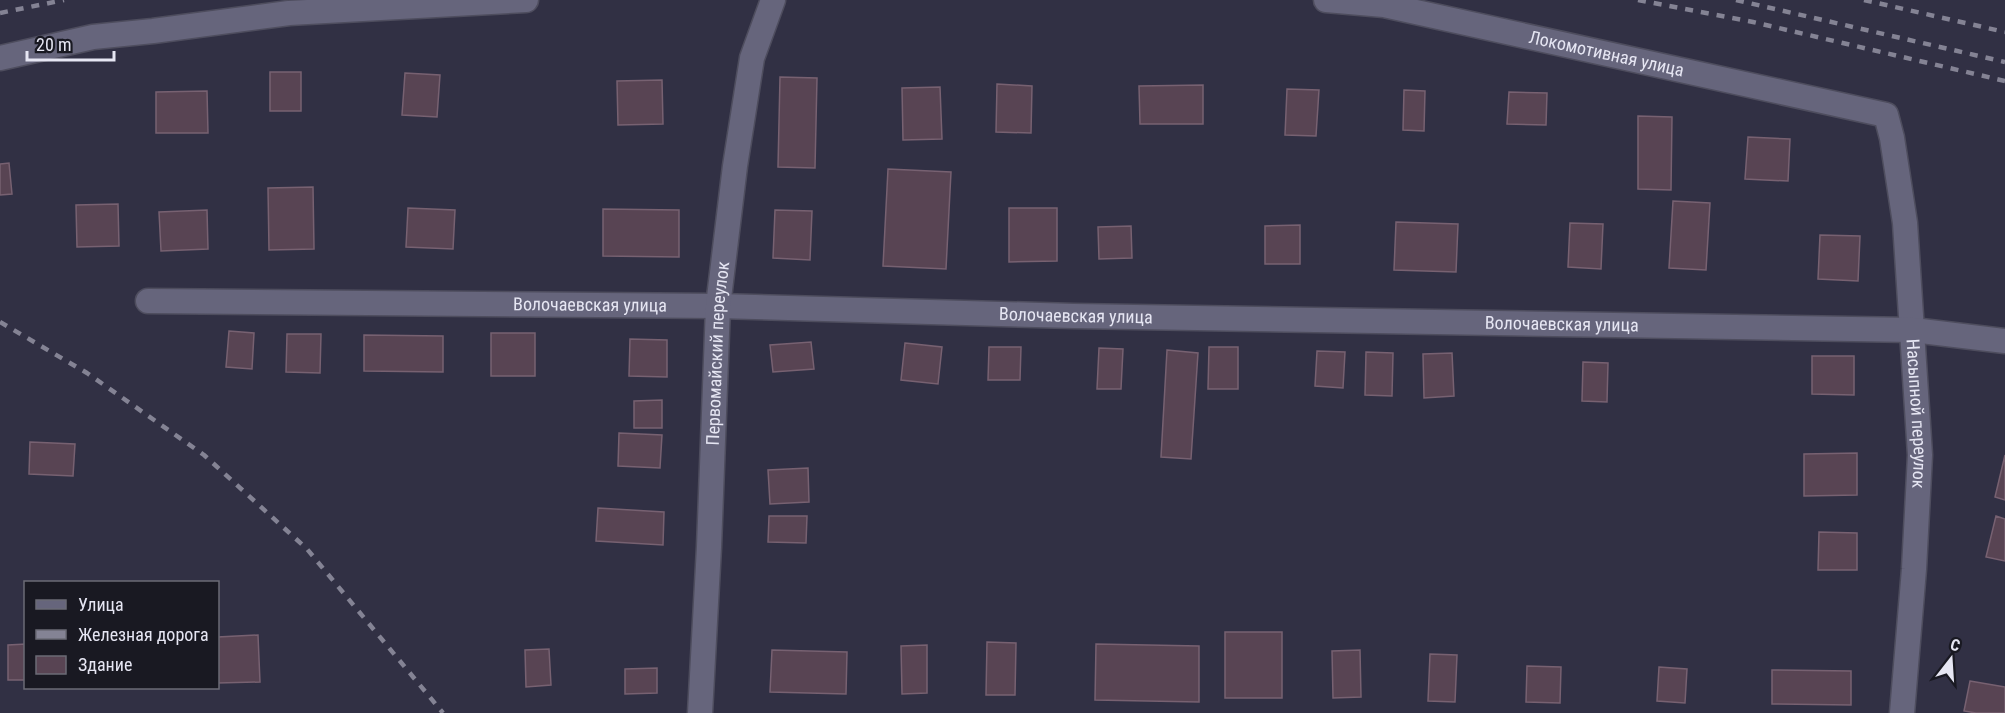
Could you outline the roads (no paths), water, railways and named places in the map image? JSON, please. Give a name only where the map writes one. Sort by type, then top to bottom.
[{"type":"street","points":[[0,58],[93,37],[290,13],[526,0]]},
{"type":"street","name":"Первомайский переулок","points":[[700,713],[710,547],[718,306],[735,166],[752,58],[773,0]]},
{"type":"street","name":"Локомотивная улица","points":[[1326,0],[1384,5],[1886,115]]},
{"type":"street","name":"Насыпной переулок","points":[[1886,115],[1892,138],[1905,223],[1920,455],[1914,569],[1902,713]]},
{"type":"street","name":"Волочаевская улица","points":[[148,301],[718,306],[1074,316],[1913,330],[2005,341]]},
{"type":"railway","points":[[0,13],[64,0]]},
{"type":"railway","points":[[1638,0],[1753,22],[2005,81]]},
{"type":"railway","points":[[1736,0],[2005,62]]},
{"type":"railway","points":[[1864,0],[2005,32]]},
{"type":"railway","points":[[0,322],[87,373],[204,455],[307,549],[443,713]]}]
